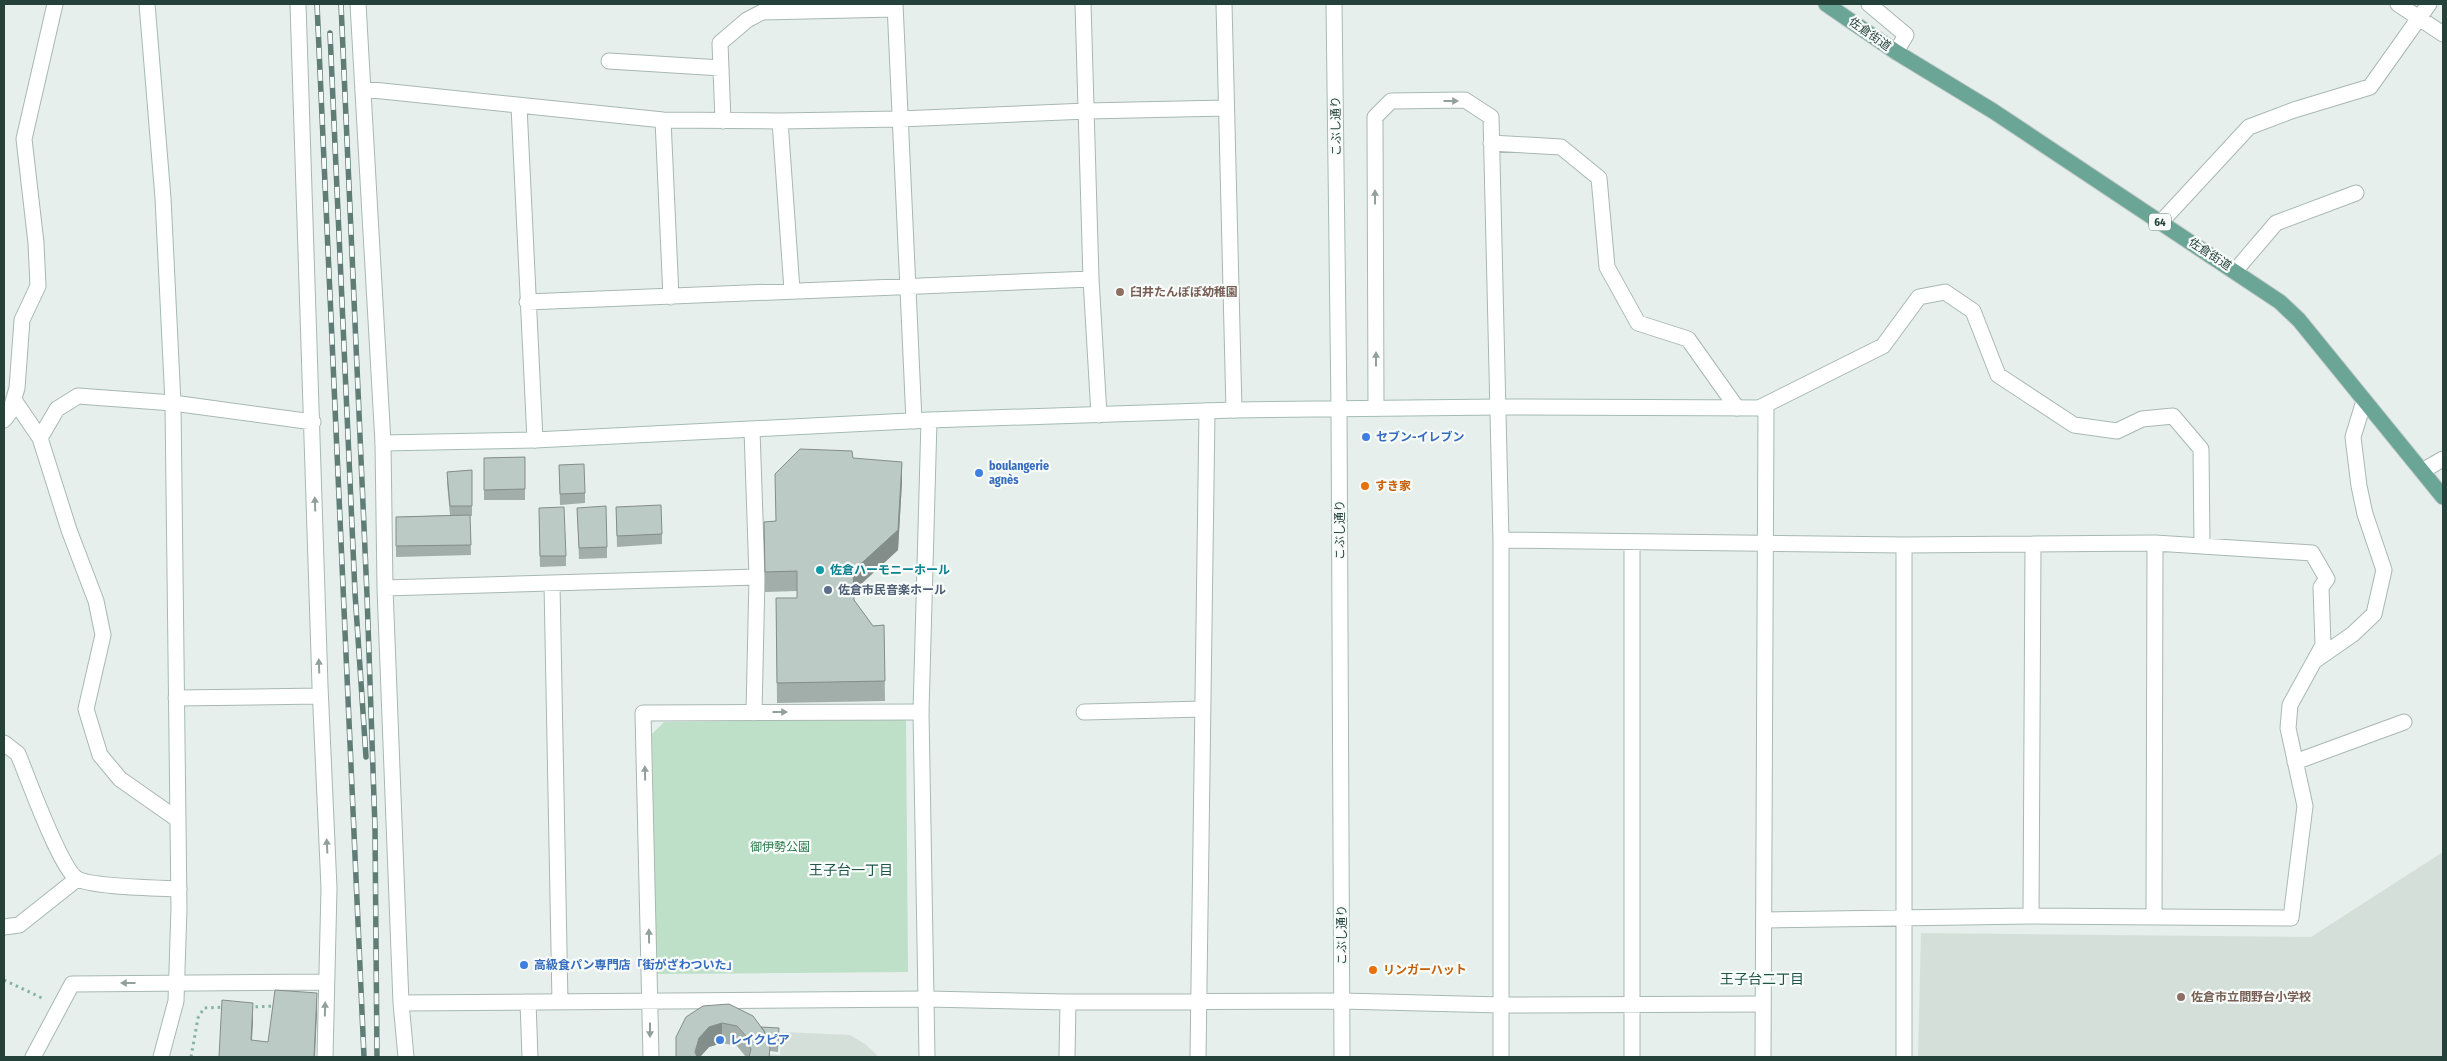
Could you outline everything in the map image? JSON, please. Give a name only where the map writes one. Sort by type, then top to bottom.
[{"type":"main road","name":"佐倉街道","points":[[1826,4],[1896,52],[1993,111],[2261,288],[2299,320],[2443,497]]},
{"type":"street","points":[[4,420],[10,412],[17,388],[22,320],[38,286],[36,243],[24,139],[55,4]]},
{"type":"street","points":[[147,4],[163,198],[173,403],[179,889],[176,1001],[161,1057]]},
{"type":"street","points":[[298,4],[313,422],[320,696],[329,888],[325,1057]]},
{"type":"street","points":[[358,4],[383,443],[385,588],[401,1003],[406,1057]]},
{"type":"street","points":[[1083,4],[1091,279],[1099,415]]},
{"type":"street","points":[[1224,4],[1234,410]]},
{"type":"street","name":"こぶし通り","points":[[1334,4],[1339,409],[1342,1057]]},
{"type":"street","points":[[1869,4],[1906,35],[1896,52]]},
{"type":"street","points":[[2398,4],[2443,34]]},
{"type":"street","points":[[2161,222],[2249,127],[2294,110],[2370,87],[2429,4]]},
{"type":"street","points":[[723,120],[720,43],[764,8],[895,7],[914,421]]},
{"type":"street","points":[[609,61],[721,68]]},
{"type":"street","points":[[362,89],[663,120],[780,122],[1226,108]]},
{"type":"street","points":[[1376,408],[1375,117],[1391,101],[1465,100],[1490,117],[1500,407],[1502,540],[1501,1057]]},
{"type":"street","points":[[520,106],[527,302],[535,440]]},
{"type":"street","points":[[663,120],[671,296]]},
{"type":"street","points":[[780,122],[792,290]]},
{"type":"street","points":[[1491,144],[1561,147],[1599,178],[1607,267],[1638,323],[1688,340],[1737,408]]},
{"type":"street","points":[[2235,271],[2276,224],[2356,193]]},
{"type":"street","points":[[527,302],[1091,279]]},
{"type":"street","points":[[1759,408],[1883,346],[1919,298],[1944,292],[1973,311],[1998,374],[2074,425],[2117,431],[2142,419],[2173,416],[2201,449],[2202,546]]},
{"type":"street","points":[[40,438],[57,409],[78,396],[173,403],[313,422]]},
{"type":"street","points":[[14,400],[40,438],[69,530],[96,601],[102,635],[86,709],[100,755],[120,779],[177,819]]},
{"type":"street","points":[[2315,660],[2353,634],[2374,614],[2384,570],[2365,514],[2359,486],[2353,436],[2364,401]]},
{"type":"street","points":[[383,443],[535,440],[929,420],[1234,410],[1500,407],[1766,408],[1763,1057]]},
{"type":"street","points":[[1198,1057],[1207,411]]},
{"type":"street","points":[[927,1057],[921,712],[929,420]]},
{"type":"street","points":[[752,430],[757,578],[754,712]]},
{"type":"street","points":[[2422,471],[2443,459]]},
{"type":"street","points":[[1502,540],[1904,545],[2156,543],[2312,553],[2327,579],[2320,587],[2323,646],[2290,705],[2288,728],[2305,806],[2291,918],[2031,916],[1764,920]]},
{"type":"street","points":[[1632,542],[1632,1057]]},
{"type":"street","points":[[2154,916],[2156,543]]},
{"type":"street","points":[[2031,916],[2033,544]]},
{"type":"street","points":[[1904,545],[1904,1057]]},
{"type":"street","points":[[385,588],[757,578]]},
{"type":"street","points":[[552,584],[560,1002]]},
{"type":"street","points":[[176,698],[320,696]]},
{"type":"street","points":[[1084,712],[1203,709]]},
{"type":"street","points":[[651,1057],[643,713],[921,712]]},
{"type":"street","points":[[2295,762],[2404,722]]},
{"type":"street","points":[[4,743],[18,754],[62,860],[77,879],[95,883],[179,889]]},
{"type":"street","points":[[4,927],[19,925],[77,879]]},
{"type":"street","points":[[33,1057],[72,984],[326,982]]},
{"type":"street","points":[[401,1003],[927,999],[1068,1002],[1342,1001],[1501,1005],[1762,1004]]},
{"type":"street","points":[[528,1002],[530,1057]]},
{"type":"street","points":[[1067,1057],[1068,1002]]},
{"type":"path","points":[[4,980],[60,1007]]},
{"type":"path","points":[[243,1007],[282,1006]]},
{"type":"path","points":[[191,1057],[198,1018],[204,1008],[233,1007]]},
{"type":"shaded area","name":"佐倉市立間野台小学校","points":[[2443,852],[2443,1057],[1918,1057],[1921,933],[2311,937]]},
{"type":"shaded area","points":[[782,1032],[850,1035],[865,1044],[879,1057],[769,1057],[767,1054],[780,1055]]},
{"type":"green space","name":"御伊勢公園","points":[[906,719],[908,972],[656,974],[652,734],[664,722]]},
{"type":"building","name":"佐倉ハーモニーホール","points":[[800,449],[852,451],[853,458],[902,462],[898,530],[853,571],[854,600],[873,626],[884,625],[885,681],[777,683],[776,598],[797,598],[797,571],[765,572],[764,522],[776,521],[775,474]]},
{"type":"building","points":[[525,457],[525,489],[484,490],[484,458]]},
{"type":"building","points":[[584,464],[585,493],[560,494],[559,465]]},
{"type":"building","points":[[472,470],[472,506],[450,506],[447,472]]},
{"type":"building","points":[[661,505],[662,534],[617,536],[616,507]]},
{"type":"building","points":[[606,506],[607,547],[579,548],[577,508]]},
{"type":"building","points":[[564,507],[566,556],[540,556],[539,508]]},
{"type":"building","points":[[470,515],[471,545],[396,546],[396,517]]},
{"type":"building","points":[[275,990],[317,993],[314,1057],[219,1057],[222,1000],[253,1003],[251,1040],[268,1042]]},
{"type":"building","points":[[729,1004],[753,1016],[764,1031],[770,1048],[769,1057],[749,1057],[751,1049],[746,1036],[737,1026],[722,1023],[709,1027],[699,1038],[695,1052],[697,1057],[676,1057],[676,1037],[686,1017],[703,1006]]},
{"type":"building","points":[[761,1027],[779,1028],[778,1046],[769,1046]]},
{"type":"railway","points":[[317,4],[364,1057]]},
{"type":"railway","points":[[341,4],[367,595],[375,828],[377,1057]]},
{"type":"railway","points":[[330,33],[355,593],[366,757]]},
{"type":"place","name":"臼井たんぽぽ幼稚園","points":[[1120,292]]},
{"type":"place","name":"セブン-イレブン","points":[[1366,437]]},
{"type":"place","name":"boulangerie agnès","points":[[979,473]]},
{"type":"place","name":"すき家","points":[[1365,486]]},
{"type":"place","name":"佐倉ハーモニーホール","points":[[820,570]]},
{"type":"place","name":"佐倉市民音楽ホール","points":[[828,590]]},
{"type":"place","name":"高級食パン専門店「街がざわついた」","points":[[524,965]]},
{"type":"place","name":"リンガーハット","points":[[1373,970]]},
{"type":"place","name":"佐倉市立間野台小学校","points":[[2181,997]]},
{"type":"place","name":"レイクピア","points":[[720,1040]]},
{"type":"district","name":"王子台一丁目","points":[[851,870]]},
{"type":"district","name":"王子台二丁目","points":[[1762,979]]}]
